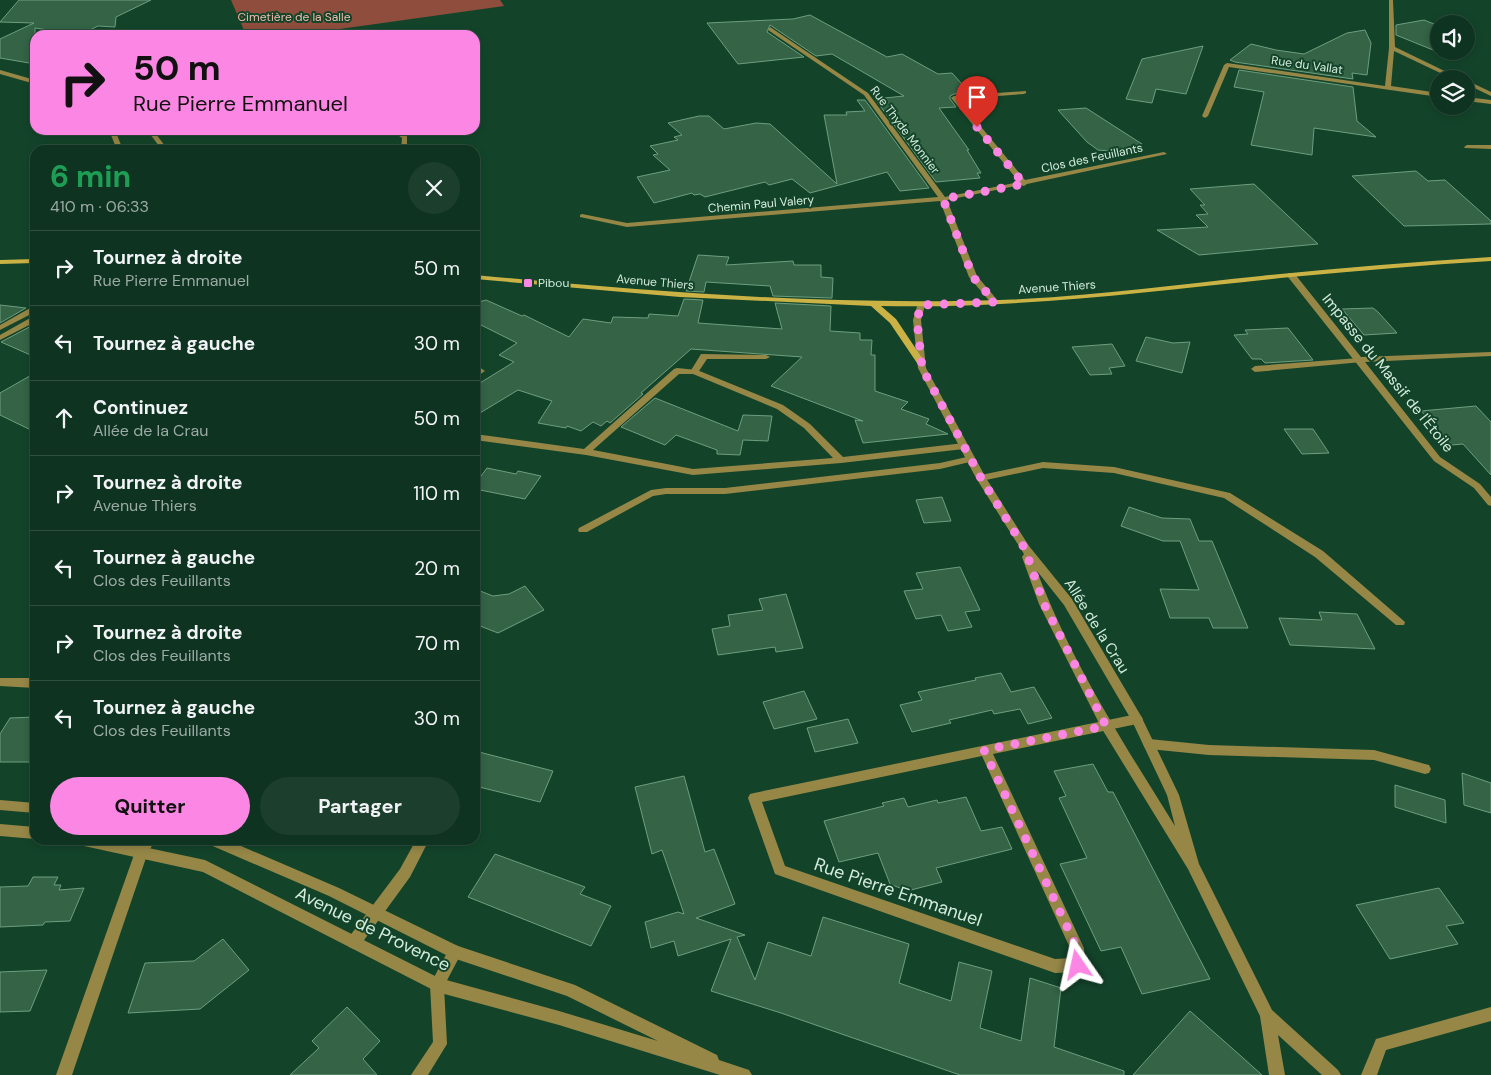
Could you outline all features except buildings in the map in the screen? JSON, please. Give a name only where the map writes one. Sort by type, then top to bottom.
[{"type":"main road","name":"Avenue Thiers","points":[[480,278],[695,297],[921,305],[995,302],[1164,290],[1292,275],[1491,259]]},
{"type":"main road","points":[[0,262],[30,261]]},
{"type":"main road","points":[[874,304],[893,321],[920,361]]},
{"type":"street","points":[[1388,88],[1392,48],[1391,0]]},
{"type":"street","name":"Rue Thyde Monnier","points":[[770,29],[866,94],[943,199]]},
{"type":"street","points":[[1392,48],[1439,70]]},
{"type":"street","name":"Rue du Vallat","points":[[1205,116],[1227,65],[1430,94]]},
{"type":"street","points":[[0,72],[30,81]]},
{"type":"street","points":[[1475,86],[1491,94]]},
{"type":"street","name":"Clos des Feuillants","points":[[1024,92],[954,98],[1024,184]]},
{"type":"street","points":[[1475,100],[1491,102]]},
{"type":"street","points":[[1467,146],[1491,148]]},
{"type":"street","name":"Clos des Feuillants","points":[[943,199],[1164,154]]},
{"type":"street","points":[[943,199],[973,277],[995,302]]},
{"type":"street","name":"Chemin Paul Valery","points":[[582,216],[627,225],[943,199]]},
{"type":"street","name":"Impasse du Massif de l'Étoile","points":[[1292,275],[1437,459],[1477,486],[1491,503]]},
{"type":"street","name":"Allée de la Crau","points":[[921,305],[917,320],[920,361],[981,478],[1025,549],[1068,602],[1138,719],[1173,795],[1193,865]]},
{"type":"street","points":[[0,328],[30,312]]},
{"type":"street","points":[[0,338],[30,322]]},
{"type":"street","points":[[1255,369],[1358,360],[1491,354]]},
{"type":"street","points":[[694,372],[704,356],[766,356]]},
{"type":"street","points":[[586,452],[677,371],[694,372],[780,407],[807,426],[841,460]]},
{"type":"street","points":[[480,438],[586,452],[693,472],[841,460],[964,446]]},
{"type":"street","points":[[583,530],[652,493],[666,491],[725,491],[940,466],[971,459]]},
{"type":"street","points":[[981,478],[1042,465],[1114,470],[1227,495],[1319,554],[1400,622]]},
{"type":"street","points":[[1025,549],[1044,604],[1106,726],[1193,865],[1267,1015],[1277,1075]]},
{"type":"street","points":[[0,682],[30,683]]},
{"type":"street","name":"Rue Pierre Emmanuel","points":[[984,750],[1077,948],[1078,965],[1055,966],[780,870],[754,798],[984,750],[1138,719]]},
{"type":"street","points":[[1149,744],[1209,750],[1374,755],[1425,769]]},
{"type":"street","points":[[0,805],[30,808]]},
{"type":"street","points":[[0,830],[30,833]]},
{"type":"street","name":"Avenue de Provence","points":[[226,845],[334,892],[455,952],[570,990],[741,1074]]},
{"type":"street","points":[[354,942],[405,873],[420,845]]},
{"type":"street","points":[[64,1075],[145,846]]},
{"type":"street","name":"Avenue de Provence","points":[[145,846],[205,866],[437,985],[559,1018],[741,1074]]},
{"type":"street","points":[[419,1075],[440,1044],[437,985],[455,952]]},
{"type":"street","points":[[1369,1075],[1382,1044],[1491,1014]]},
{"type":"street","points":[[1267,1015],[1333,1075]]},
{"type":"green space","name":"Cimetière de la Salle","points":[[231,0],[500,0],[504,6],[333,30],[244,30]]},
{"type":"place","name":"Pibou","points":[[528,283]]},
{"type":"route","points":[[977,127],[1024,184],[943,199],[973,277],[995,302],[921,305],[917,320],[920,361],[981,478],[1025,549],[1044,604],[1106,726],[984,750],[1077,948],[1078,965]]}]
